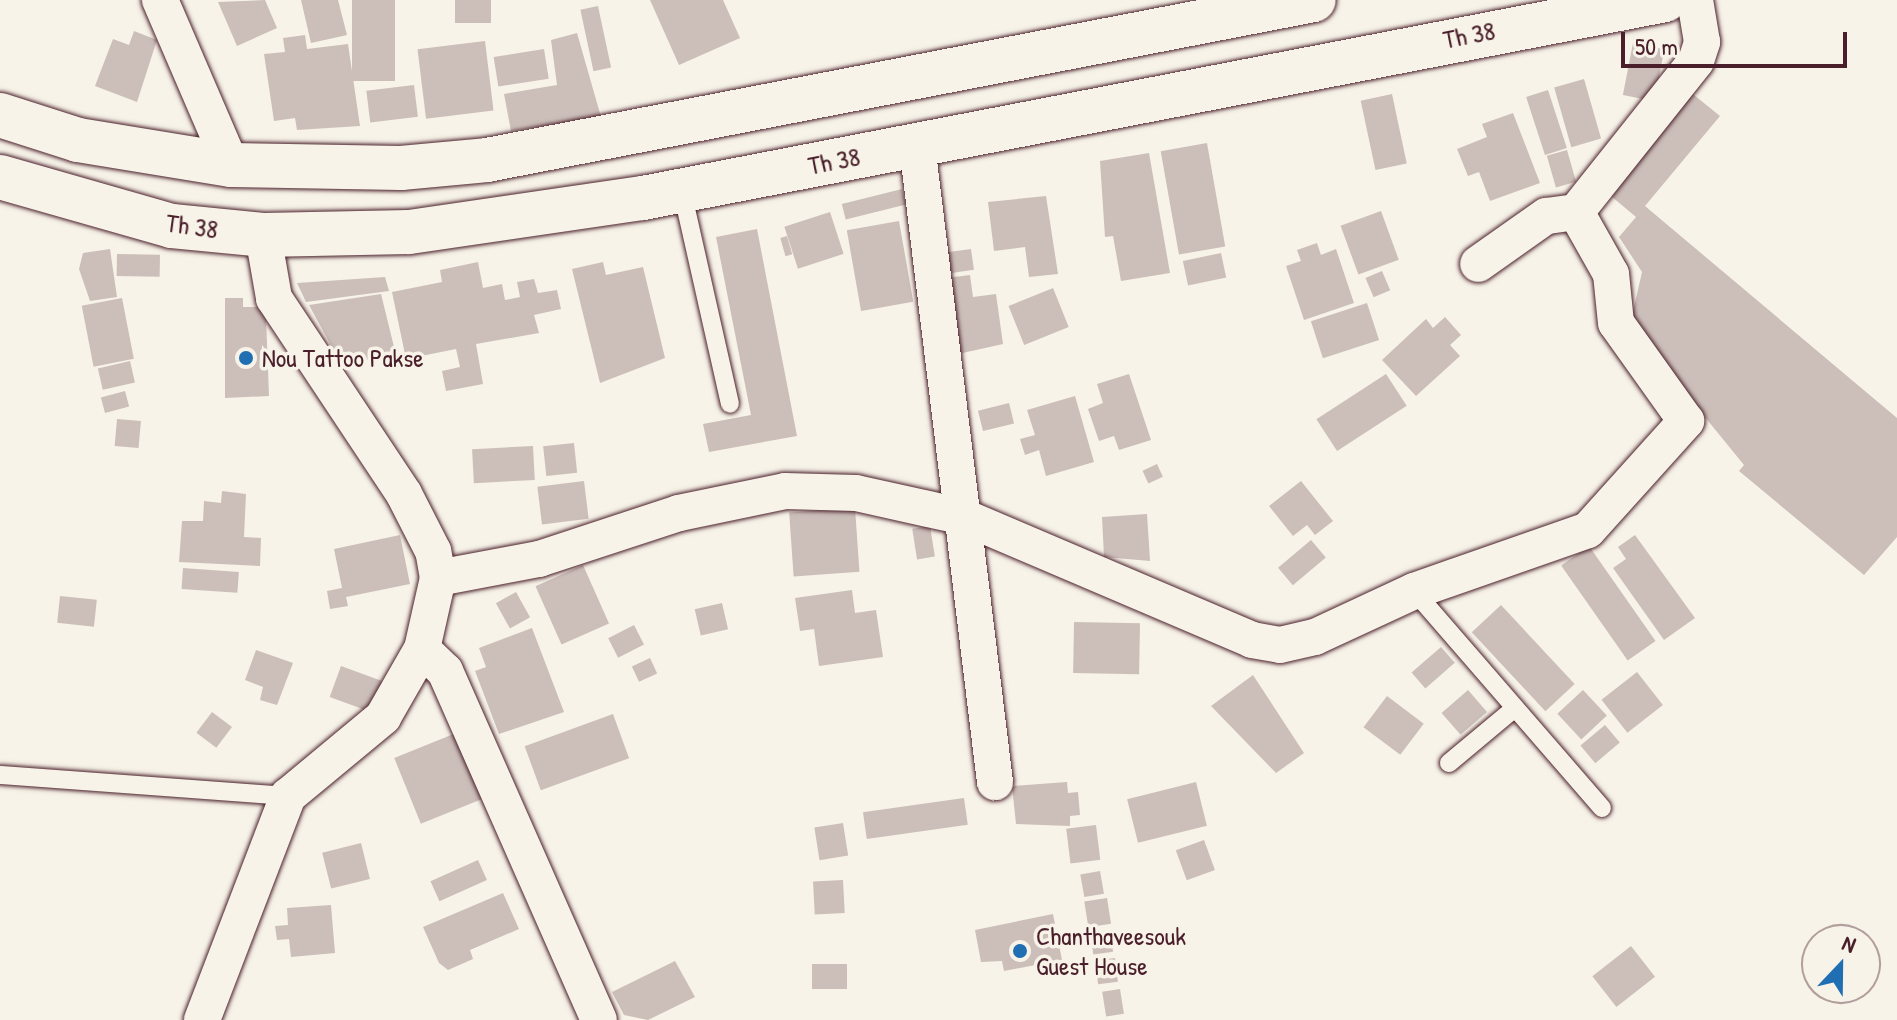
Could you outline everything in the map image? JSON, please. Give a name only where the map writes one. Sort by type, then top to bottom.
[{"type":"street","points":[[160,0],[231,165]]},
{"type":"street","points":[[0,115],[78,140],[231,165],[401,168],[487,160],[1314,0]]},
{"type":"street","name":"Th 38","points":[[0,177],[172,226],[263,235],[409,232],[682,191],[1665,0]]},
{"type":"street","points":[[1478,264],[1546,216],[1576,212],[1696,61],[1702,42],[1695,0]]},
{"type":"street","points":[[917,145],[995,782]]},
{"type":"street","points":[[401,168],[409,232]]},
{"type":"street","points":[[438,578],[539,559],[679,513],[785,491],[856,493],[964,517],[1252,640],[1280,645],[1414,591],[1588,530],[1686,421],[1616,323],[1611,274],[1576,212]]},
{"type":"street","points":[[202,1020],[288,796],[383,717],[422,649],[438,578],[433,551],[404,494],[274,298],[263,235]]},
{"type":"street","points":[[422,649],[445,671],[599,1020]]},
{"type":"lane","points":[[682,191],[730,404]]},
{"type":"lane","points":[[1414,591],[1602,808]]},
{"type":"lane","points":[[1449,763],[1515,708]]},
{"type":"lane","points":[[0,775],[288,796]]},
{"type":"building","points":[[265,0],[277,28],[237,46],[218,2]]},
{"type":"building","points":[[301,0],[338,0],[347,35],[311,43]]},
{"type":"building","points":[[352,0],[395,0],[395,81],[352,81]]},
{"type":"building","points":[[455,0],[491,0],[491,23],[455,23]]},
{"type":"building","points":[[650,0],[723,0],[740,38],[679,65]]},
{"type":"building","points":[[598,6],[611,68],[593,71],[580,10]]},
{"type":"building","points":[[134,31],[157,40],[137,102],[95,86],[113,39],[129,45]]},
{"type":"building","points":[[577,33],[601,117],[511,131],[504,94],[557,85],[551,40]]},
{"type":"building","points":[[305,35],[307,49],[348,44],[360,126],[297,130],[295,118],[274,121],[264,54],[285,52],[283,38]]},
{"type":"building","points":[[485,41],[494,110],[426,119],[418,49]]},
{"type":"building","points":[[1633,43],[1664,49],[1654,101],[1623,95]]},
{"type":"building","points":[[544,49],[549,79],[498,87],[494,57]]},
{"type":"building","points":[[1584,79],[1601,139],[1571,147],[1554,88]]},
{"type":"building","points":[[414,85],[418,117],[370,123],[366,91]]},
{"type":"building","points":[[1548,90],[1567,148],[1545,155],[1526,97]]},
{"type":"building","points":[[1689,91],[1720,116],[1645,206],[1897,418],[1897,537],[1864,575],[1739,471],[1744,465],[1630,325],[1642,272],[1619,237],[1636,217],[1605,191]]},
{"type":"building","points":[[1392,94],[1407,163],[1375,170],[1361,101]]},
{"type":"building","points":[[1513,113],[1540,183],[1490,201],[1479,172],[1468,176],[1457,149],[1487,137],[1482,124]]},
{"type":"building","points":[[1207,143],[1225,246],[1179,255],[1161,151]]},
{"type":"building","points":[[1567,150],[1576,182],[1556,188],[1547,156]]},
{"type":"building","points":[[1149,153],[1170,273],[1121,281],[1113,236],[1105,237],[1100,161]]},
{"type":"building","points":[[902,189],[906,205],[846,220],[842,204]]},
{"type":"building","points":[[1046,196],[1058,274],[1029,277],[1025,247],[994,251],[988,202]]},
{"type":"building","points":[[1381,211],[1399,260],[1358,275],[1341,226]]},
{"type":"building","points":[[830,212],[844,254],[798,269],[784,227]]},
{"type":"building","points":[[899,221],[913,302],[861,311],[847,230]]},
{"type":"building","points":[[757,229],[797,436],[709,452],[703,424],[751,415],[716,237]]},
{"type":"building","points":[[787,236],[792,254],[786,256],[780,238]]},
{"type":"building","points":[[1317,243],[1321,255],[1336,249],[1354,303],[1304,320],[1286,266],[1301,261],[1297,250]]},
{"type":"building","points":[[110,249],[117,297],[90,301],[79,269],[83,253]]},
{"type":"building","points":[[971,249],[974,270],[948,273],[945,253]]},
{"type":"building","points":[[1221,253],[1226,277],[1188,286],[1183,261]]},
{"type":"building","points":[[117,254],[160,255],[160,277],[117,276]]},
{"type":"building","points":[[478,262],[483,288],[502,284],[505,300],[520,297],[517,282],[534,279],[538,293],[557,290],[561,309],[534,315],[539,333],[476,344],[483,384],[446,391],[442,371],[460,367],[456,349],[406,359],[392,292],[442,282],[440,270]]},
{"type":"building","points":[[603,262],[606,275],[643,267],[665,358],[600,383],[572,269]]},
{"type":"building","points":[[1382,271],[1390,290],[1374,297],[1365,278]]},
{"type":"building","points":[[970,275],[973,297],[996,294],[1003,344],[958,354],[946,278]]},
{"type":"building","points":[[385,277],[389,291],[306,302],[297,283]]},
{"type":"building","points":[[1053,288],[1069,327],[1024,345],[1008,306]]},
{"type":"building","points":[[381,294],[396,355],[341,364],[309,305]]},
{"type":"building","points":[[122,298],[134,359],[94,367],[82,306]]},
{"type":"building","name":"Nou Tattoo Pakse","points":[[225,298],[243,298],[243,307],[261,307],[266,317],[269,396],[225,398]]},
{"type":"building","points":[[1367,303],[1379,340],[1323,358],[1311,321]]},
{"type":"building","points":[[1445,317],[1461,335],[1450,345],[1460,356],[1416,396],[1382,360],[1426,319],[1433,328]]},
{"type":"building","points":[[130,361],[135,382],[103,390],[98,368]]},
{"type":"building","points":[[1129,374],[1151,440],[1119,450],[1114,436],[1099,441],[1088,409],[1103,403],[1097,384]]},
{"type":"building","points":[[1386,374],[1407,406],[1337,451],[1316,419]]},
{"type":"building","points":[[125,391],[129,406],[105,413],[101,397]]},
{"type":"building","points":[[1075,396],[1094,462],[1046,476],[1039,450],[1025,455],[1020,439],[1035,435],[1027,410]]},
{"type":"building","points":[[1009,403],[1014,423],[983,431],[978,411]]},
{"type":"building","points":[[117,419],[141,421],[139,448],[115,446]]},
{"type":"building","points":[[574,443],[577,473],[546,476],[543,446]]},
{"type":"building","points":[[533,446],[535,480],[474,483],[472,449]]},
{"type":"building","points":[[1157,464],[1163,477],[1148,483],[1142,471]]},
{"type":"building","points":[[584,481],[589,519],[542,524],[537,487]]},
{"type":"building","points":[[1301,481],[1333,521],[1315,535],[1307,525],[1293,536],[1269,506]]},
{"type":"building","points":[[222,491],[246,494],[244,537],[261,538],[260,566],[179,562],[182,521],[203,521],[204,501],[221,503]]},
{"type":"building","points":[[855,508],[859,572],[794,576],[789,513]]},
{"type":"building","points":[[1147,514],[1150,561],[1104,557],[1102,517]]},
{"type":"building","points":[[930,526],[935,557],[917,559],[912,529]]},
{"type":"building","points":[[400,535],[410,584],[346,597],[348,606],[330,609],[327,591],[342,588],[334,549]]},
{"type":"building","points":[[1635,535],[1695,618],[1664,640],[1613,568],[1626,559],[1618,547]]},
{"type":"building","points":[[1311,540],[1326,558],[1293,585],[1278,568]]},
{"type":"building","points":[[1589,546],[1656,641],[1628,661],[1561,566]]},
{"type":"building","points":[[583,565],[609,623],[562,645],[535,586]]},
{"type":"building","points":[[183,568],[239,572],[237,593],[182,589]]},
{"type":"building","points":[[852,590],[855,613],[876,610],[883,657],[819,666],[814,629],[800,631],[795,598]]},
{"type":"building","points":[[516,592],[530,617],[510,629],[496,603]]},
{"type":"building","points":[[60,596],[97,600],[94,627],[57,623]]},
{"type":"building","points":[[722,603],[728,629],[701,636],[695,609]]},
{"type":"building","points":[[1501,605],[1575,684],[1545,711],[1472,632]]},
{"type":"building","points":[[1074,622],[1140,623],[1139,674],[1073,673]]},
{"type":"building","points":[[634,625],[644,645],[618,658],[608,638]]},
{"type":"building","points":[[532,628],[564,712],[499,734],[475,671],[486,667],[479,648]]},
{"type":"building","points":[[1441,647],[1455,663],[1425,688],[1412,673]]},
{"type":"building","points":[[256,650],[293,663],[277,705],[260,700],[263,687],[245,680]]},
{"type":"building","points":[[650,658],[657,673],[639,682],[632,666]]},
{"type":"building","points":[[341,666],[386,682],[375,713],[330,697]]},
{"type":"building","points":[[1637,672],[1663,705],[1627,733],[1602,700]]},
{"type":"building","points":[[1253,675],[1304,753],[1276,773],[1211,706]]},
{"type":"building","points":[[1468,690],[1487,712],[1461,735],[1442,713]]},
{"type":"building","points":[[1583,690],[1607,716],[1581,739],[1557,714]]},
{"type":"building","points":[[1387,696],[1424,724],[1400,755],[1364,727]]},
{"type":"building","points":[[212,712],[232,727],[216,748],[196,733]]},
{"type":"building","points":[[613,714],[629,758],[541,790],[525,746]]},
{"type":"building","points":[[1605,725],[1620,743],[1595,763],[1580,746]]},
{"type":"building","points":[[461,731],[488,797],[421,824],[394,758]]},
{"type":"building","points":[[1067,782],[1068,793],[1078,792],[1080,815],[1070,816],[1070,826],[1016,824],[1012,786]]},
{"type":"building","points":[[1196,782],[1207,826],[1138,843],[1127,799]]},
{"type":"building","points":[[964,798],[968,825],[867,839],[863,812]]},
{"type":"building","points":[[843,823],[848,856],[820,860],[814,828]]},
{"type":"building","points":[[1096,825],[1100,860],[1070,863],[1066,829]]},
{"type":"building","points":[[1204,840],[1215,870],[1187,880],[1176,850]]},
{"type":"building","points":[[361,843],[370,879],[331,889],[322,853]]},
{"type":"building","points":[[478,860],[487,880],[439,901],[430,881]]},
{"type":"building","points":[[1100,871],[1104,894],[1084,897],[1080,874]]},
{"type":"building","points":[[843,880],[845,913],[815,915],[813,882]]},
{"type":"building","points":[[503,893],[519,929],[470,950],[473,959],[448,970],[439,963],[423,927]]},
{"type":"building","points":[[1107,898],[1111,924],[1088,927],[1084,902]]},
{"type":"building","points":[[331,905],[335,953],[291,957],[289,939],[277,940],[275,926],[288,925],[287,908]]},
{"type":"building","points":[[1053,914],[1062,960],[1004,971],[1002,961],[981,962],[975,930]]},
{"type":"building","points":[[1110,930],[1113,952],[1093,955],[1090,933]]},
{"type":"building","points":[[1631,946],[1655,977],[1616,1007],[1592,976]]},
{"type":"building","points":[[1115,958],[1118,982],[1098,984],[1095,960]]},
{"type":"building","points":[[675,961],[695,997],[648,1020],[624,1015],[612,992]]},
{"type":"building","points":[[812,964],[847,964],[847,989],[812,989]]},
{"type":"building","points":[[1120,989],[1124,1014],[1106,1017],[1102,992]]},
{"type":"place","name":"Nou Tattoo Pakse","points":[[246,358]]},
{"type":"place","name":"Chanthaveesouk Guest House","points":[[1020,951]]}]
